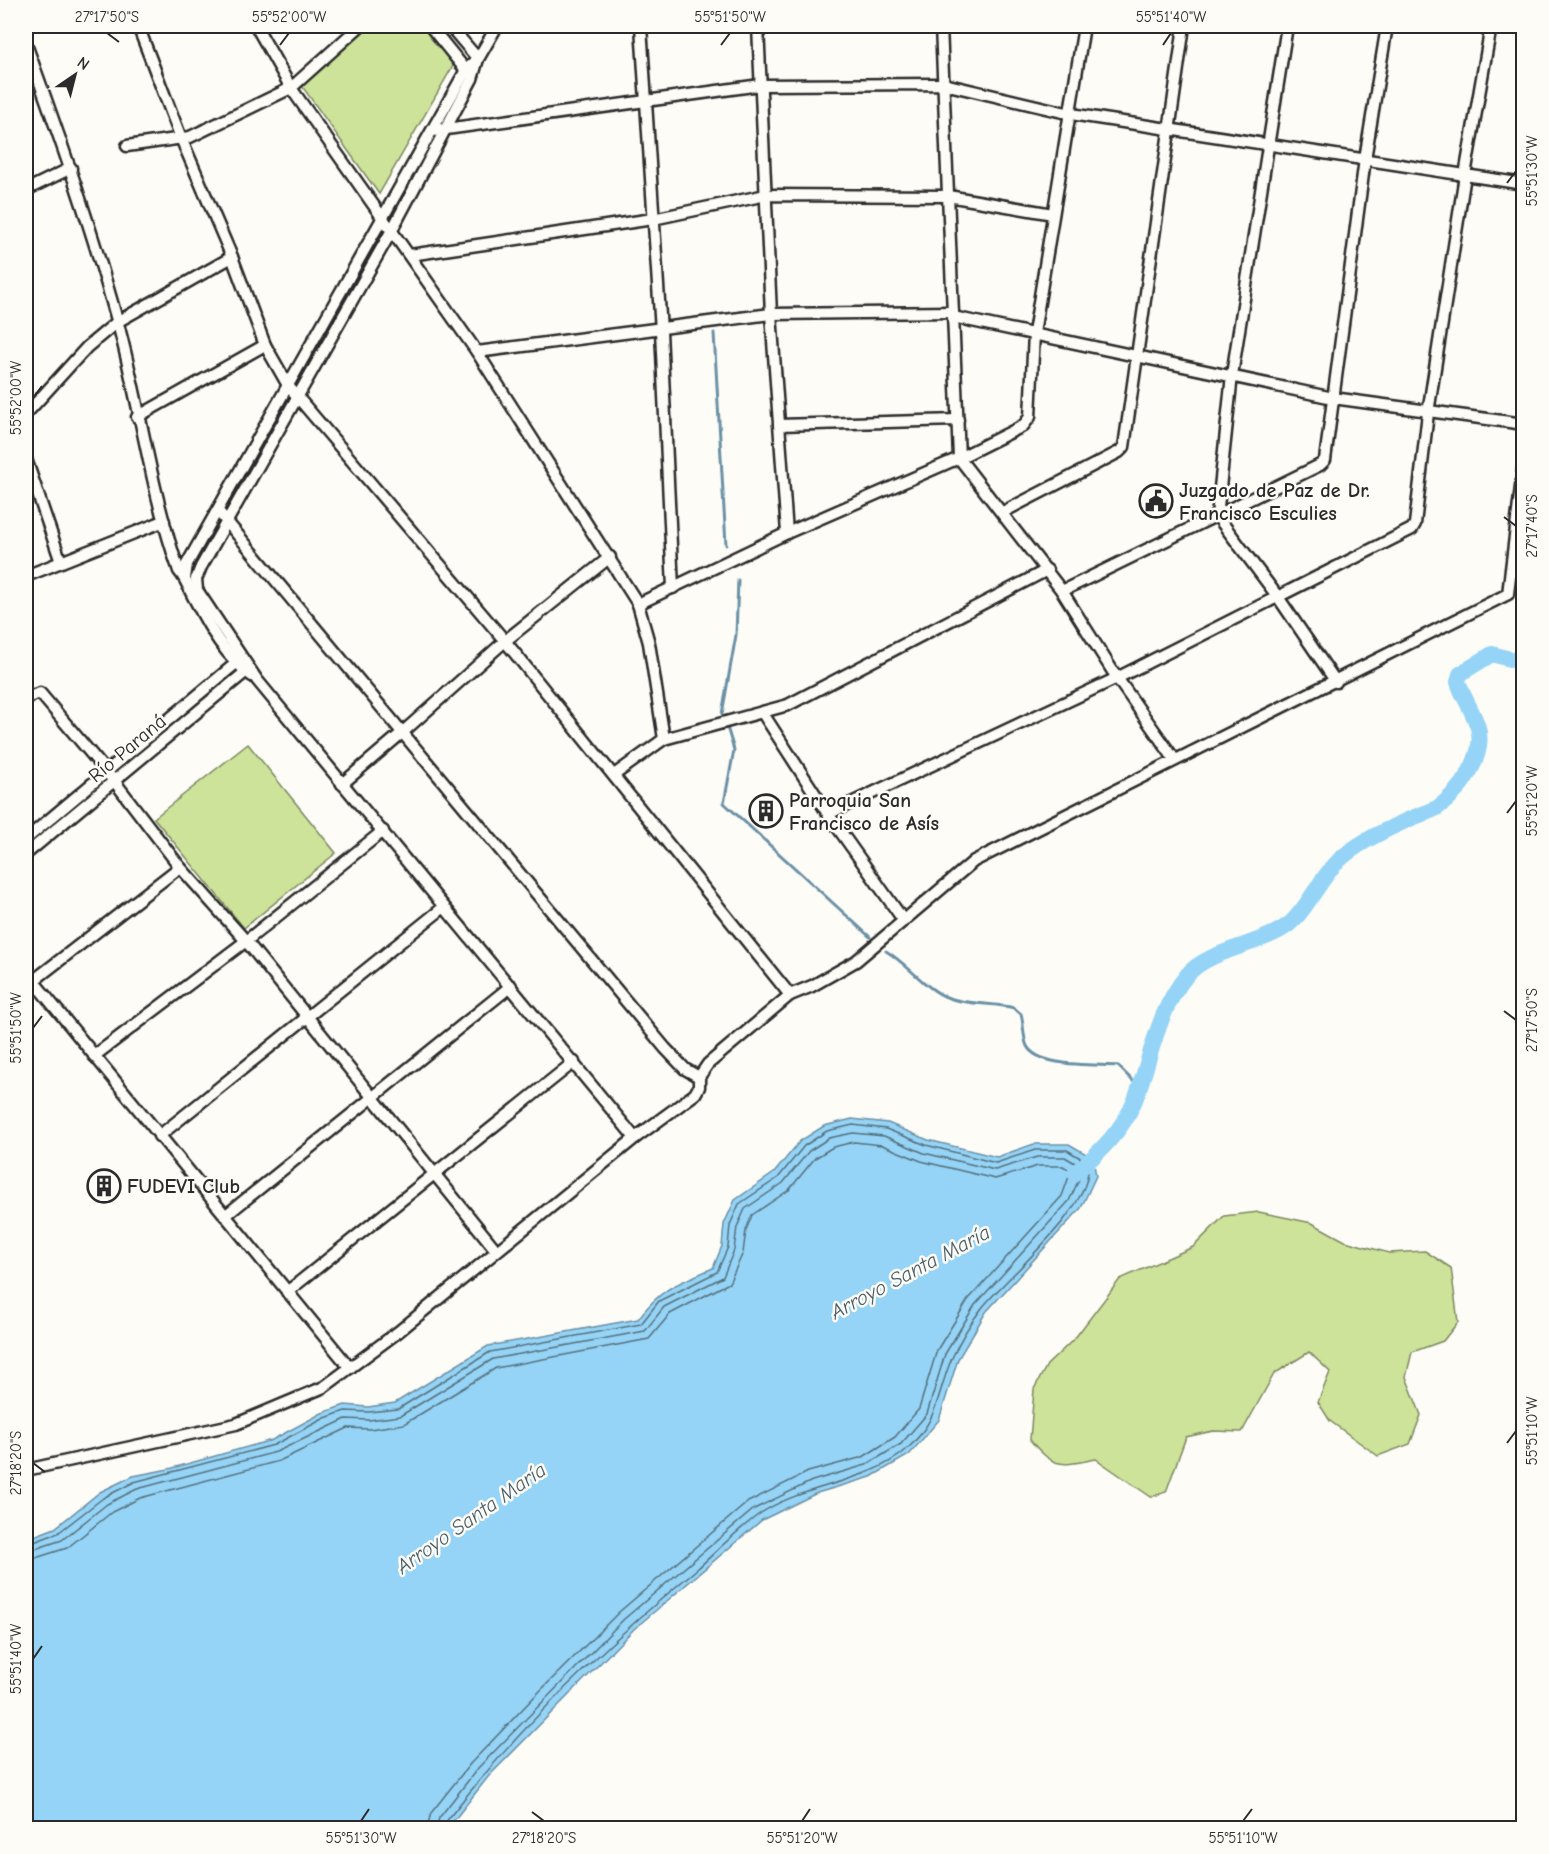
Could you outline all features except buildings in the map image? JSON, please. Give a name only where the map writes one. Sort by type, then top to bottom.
[{"type":"street","points":[[138,26],[181,138],[232,257],[265,345],[290,387],[505,641],[790,995]]},
{"type":"street","points":[[256,26],[291,88],[477,352],[638,604],[649,643],[664,739]]},
{"type":"street","points":[[127,146],[190,137],[291,88],[360,26]]},
{"type":"street","points":[[430,26],[469,75]]},
{"type":"street","points":[[450,26],[478,59]]},
{"type":"street","points":[[185,578],[187,564],[290,387],[432,131],[469,75],[497,26]]},
{"type":"street","points":[[641,26],[661,331],[673,588]]},
{"type":"street","points":[[758,26],[771,314],[787,533]]},
{"type":"street","points":[[941,26],[959,458],[1047,570],[1117,678],[1175,760]]},
{"type":"street","points":[[638,604],[787,533],[959,458],[1023,426],[1030,417],[1034,333],[1084,26]]},
{"type":"street","points":[[1003,512],[1119,452],[1124,447],[1184,26]]},
{"type":"street","points":[[1287,26],[1232,375],[1217,516],[1278,597],[1336,682]]},
{"type":"street","points":[[1062,591],[1320,465],[1325,460],[1365,159],[1387,26]]},
{"type":"street","points":[[828,814],[1117,678],[1412,529],[1415,524],[1428,413],[1465,175],[1491,26]]},
{"type":"street","points":[[26,44],[71,168],[117,322],[137,417],[179,571],[185,578],[208,626],[257,680],[635,1137]]},
{"type":"street","points":[[239,660],[197,590],[196,579],[392,230],[445,131],[469,75]]},
{"type":"street","points":[[432,131],[445,131],[760,84],[944,84],[1071,114],[1524,184]]},
{"type":"street","points":[[26,190],[71,168]]},
{"type":"street","points":[[410,255],[653,219],[766,195],[948,196],[1053,214]]},
{"type":"street","points":[[26,414],[87,348],[117,322],[232,257]]},
{"type":"street","points":[[477,352],[661,331],[771,314],[953,315],[1136,358],[1232,375],[1333,398],[1428,413],[1524,424]]},
{"type":"street","points":[[137,417],[265,345]]},
{"type":"street","points":[[779,425],[958,420]]},
{"type":"street","points":[[26,459],[61,562]]},
{"type":"street","points":[[26,1470],[236,1424],[324,1387],[635,1137],[695,1094],[699,1087],[699,1077],[726,1048],[790,995],[843,970],[974,861],[1508,594],[1524,462]]},
{"type":"street","points":[[218,511],[404,732],[664,1048],[685,1069],[699,1077]]},
{"type":"street","points":[[26,576],[164,521]]},
{"type":"street","points":[[342,784],[505,641],[609,557]]},
{"type":"street","points":[[614,775],[664,739],[788,705],[1047,570]]},
{"type":"street","name":"Río Paraná","points":[[26,840],[239,660]]},
{"type":"street","name":"Río Paraná","points":[[26,854],[248,670]]},
{"type":"street","points":[[26,698],[40,693],[115,782],[180,867],[246,942],[496,1250]]},
{"type":"street","points":[[762,712],[828,814],[904,921]]},
{"type":"street","points":[[94,1056],[246,942],[383,831]]},
{"type":"street","points":[[180,867],[29,976],[350,1368]]},
{"type":"street","points":[[159,1136],[444,907]]},
{"type":"street","points":[[225,1216],[511,986]]},
{"type":"street","points":[[287,1292],[574,1062]]},
{"type":"green space","points":[[369,26],[423,26],[454,64],[379,194],[299,82]]},
{"type":"green space","points":[[248,744],[336,853],[244,928],[154,818]]},
{"type":"green space","points":[[1259,1212],[1312,1223],[1345,1241],[1389,1253],[1425,1251],[1451,1268],[1458,1322],[1443,1341],[1412,1352],[1406,1377],[1421,1415],[1410,1444],[1378,1456],[1330,1421],[1318,1402],[1330,1372],[1309,1352],[1274,1374],[1242,1432],[1213,1431],[1186,1437],[1166,1492],[1151,1497],[1096,1459],[1065,1464],[1052,1461],[1046,1456],[1030,1440],[1034,1389],[1047,1365],[1075,1338],[1120,1279],[1193,1247],[1224,1216]]},
{"type":"water","points":[[852,1119],[888,1123],[928,1140],[997,1157],[1034,1144],[1069,1144],[1093,1158],[1096,1176],[1081,1208],[986,1312],[958,1359],[939,1420],[909,1455],[871,1477],[817,1493],[762,1520],[634,1629],[488,1777],[448,1828],[26,1828],[26,1539],[55,1528],[100,1492],[133,1476],[169,1469],[272,1440],[322,1413],[345,1405],[368,1407],[395,1403],[488,1346],[638,1319],[663,1293],[713,1268],[722,1246],[724,1224],[735,1200],[774,1173],[800,1141],[824,1126]]},
{"type":"waterway","points":[[714,333],[726,545]]},
{"type":"waterway","points":[[722,714],[736,635],[738,580]]},
{"type":"waterway","name":"Arroyo Santa María","points":[[1075,1173],[1110,1140],[1130,1111],[1168,1004],[1187,975],[1208,959],[1264,938],[1288,925],[1302,911],[1328,872],[1345,855],[1377,835],[1437,808],[1446,801],[1469,772],[1478,750],[1478,728],[1458,682],[1460,674],[1492,654],[1524,663]]},
{"type":"waterway","points":[[727,727],[734,750],[724,803],[870,937]]},
{"type":"waterway","points":[[886,951],[941,995],[965,1002],[1014,1008],[1021,1014],[1026,1043],[1033,1053],[1068,1064],[1118,1066],[1139,1087]]},
{"type":"place","name":"Juzgado de Paz de Dr. Francisco Esculies","points":[[1156,501]]},
{"type":"place","name":"Parroquia San Francisco de Asís","points":[[766,811]]},
{"type":"place","name":"FUDEVI Club","points":[[104,1186]]}]
